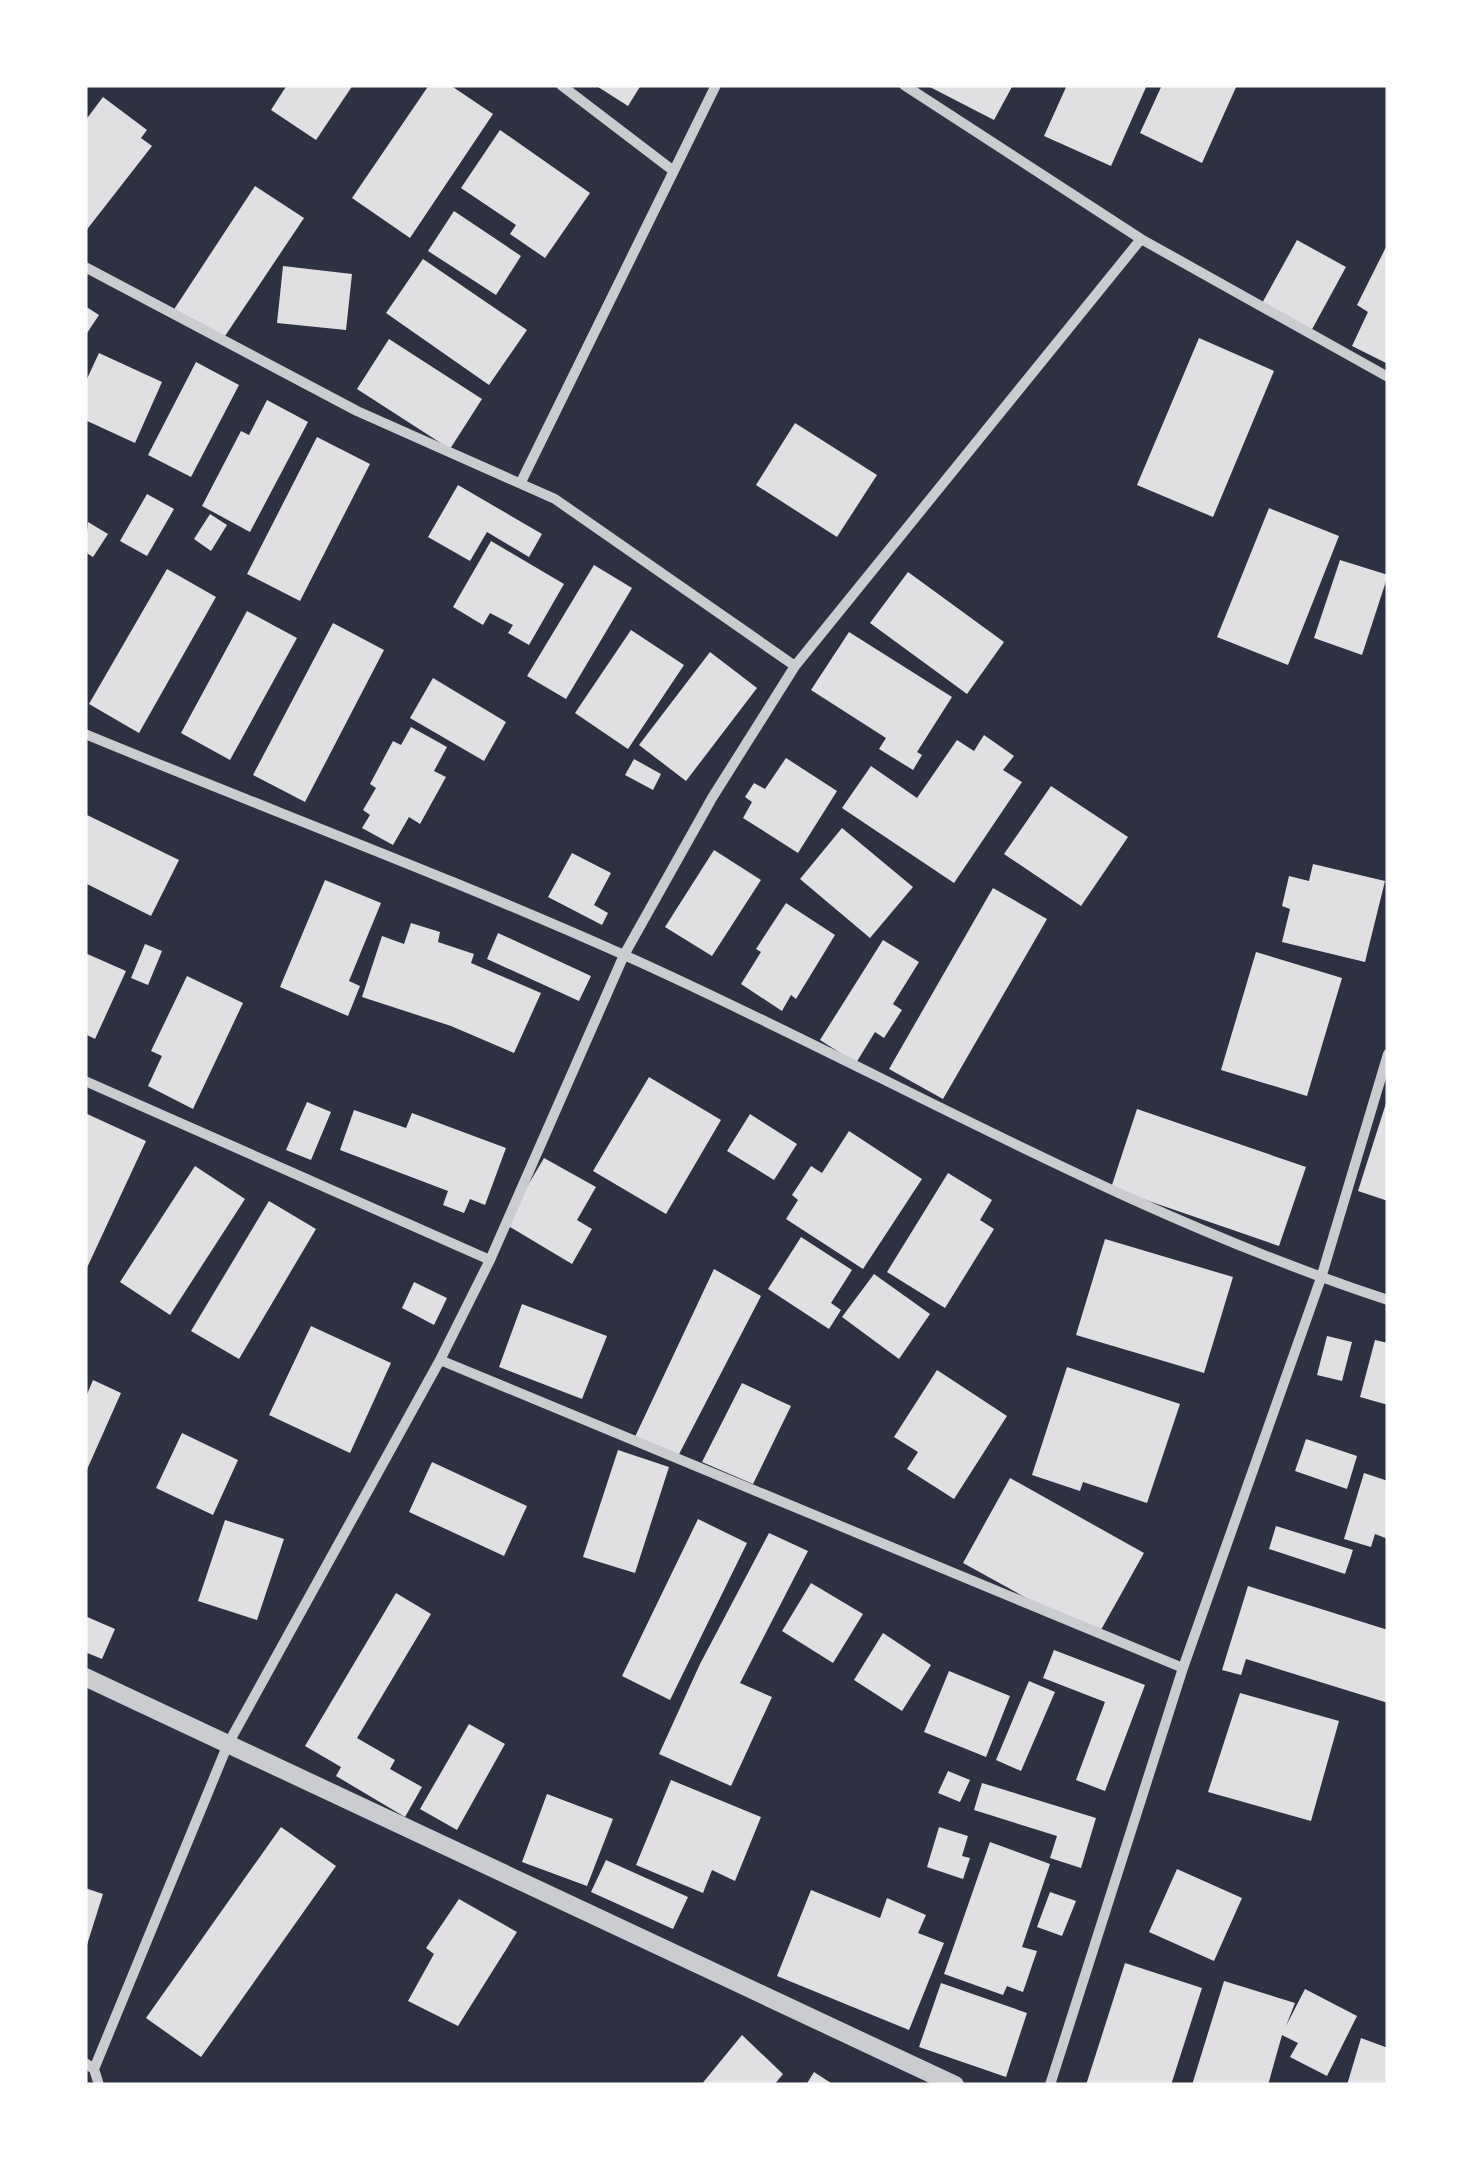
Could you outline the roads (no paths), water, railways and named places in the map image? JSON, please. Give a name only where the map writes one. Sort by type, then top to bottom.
[{"type":"street","points":[[561,85],[671,169]]},
{"type":"street","points":[[521,482],[671,169],[716,85]]},
{"type":"street","points":[[904,85],[1141,238],[1388,377]]},
{"type":"street","points":[[99,2085],[90,2066],[228,1744],[440,1360],[490,1260],[624,956],[712,798],[795,666],[1141,238]]},
{"type":"street","points":[[85,267],[357,411],[556,499],[795,666]]},
{"type":"street","points":[[85,734],[624,956],[975,1128],[1321,1278],[1388,1300]]},
{"type":"street","points":[[1050,2085],[1183,1668],[1321,1278],[1388,1054]]},
{"type":"street","points":[[85,1081],[490,1260]]},
{"type":"street","points":[[440,1360],[1183,1668]]},
{"type":"street","points":[[85,1677],[954,2085]]}]
